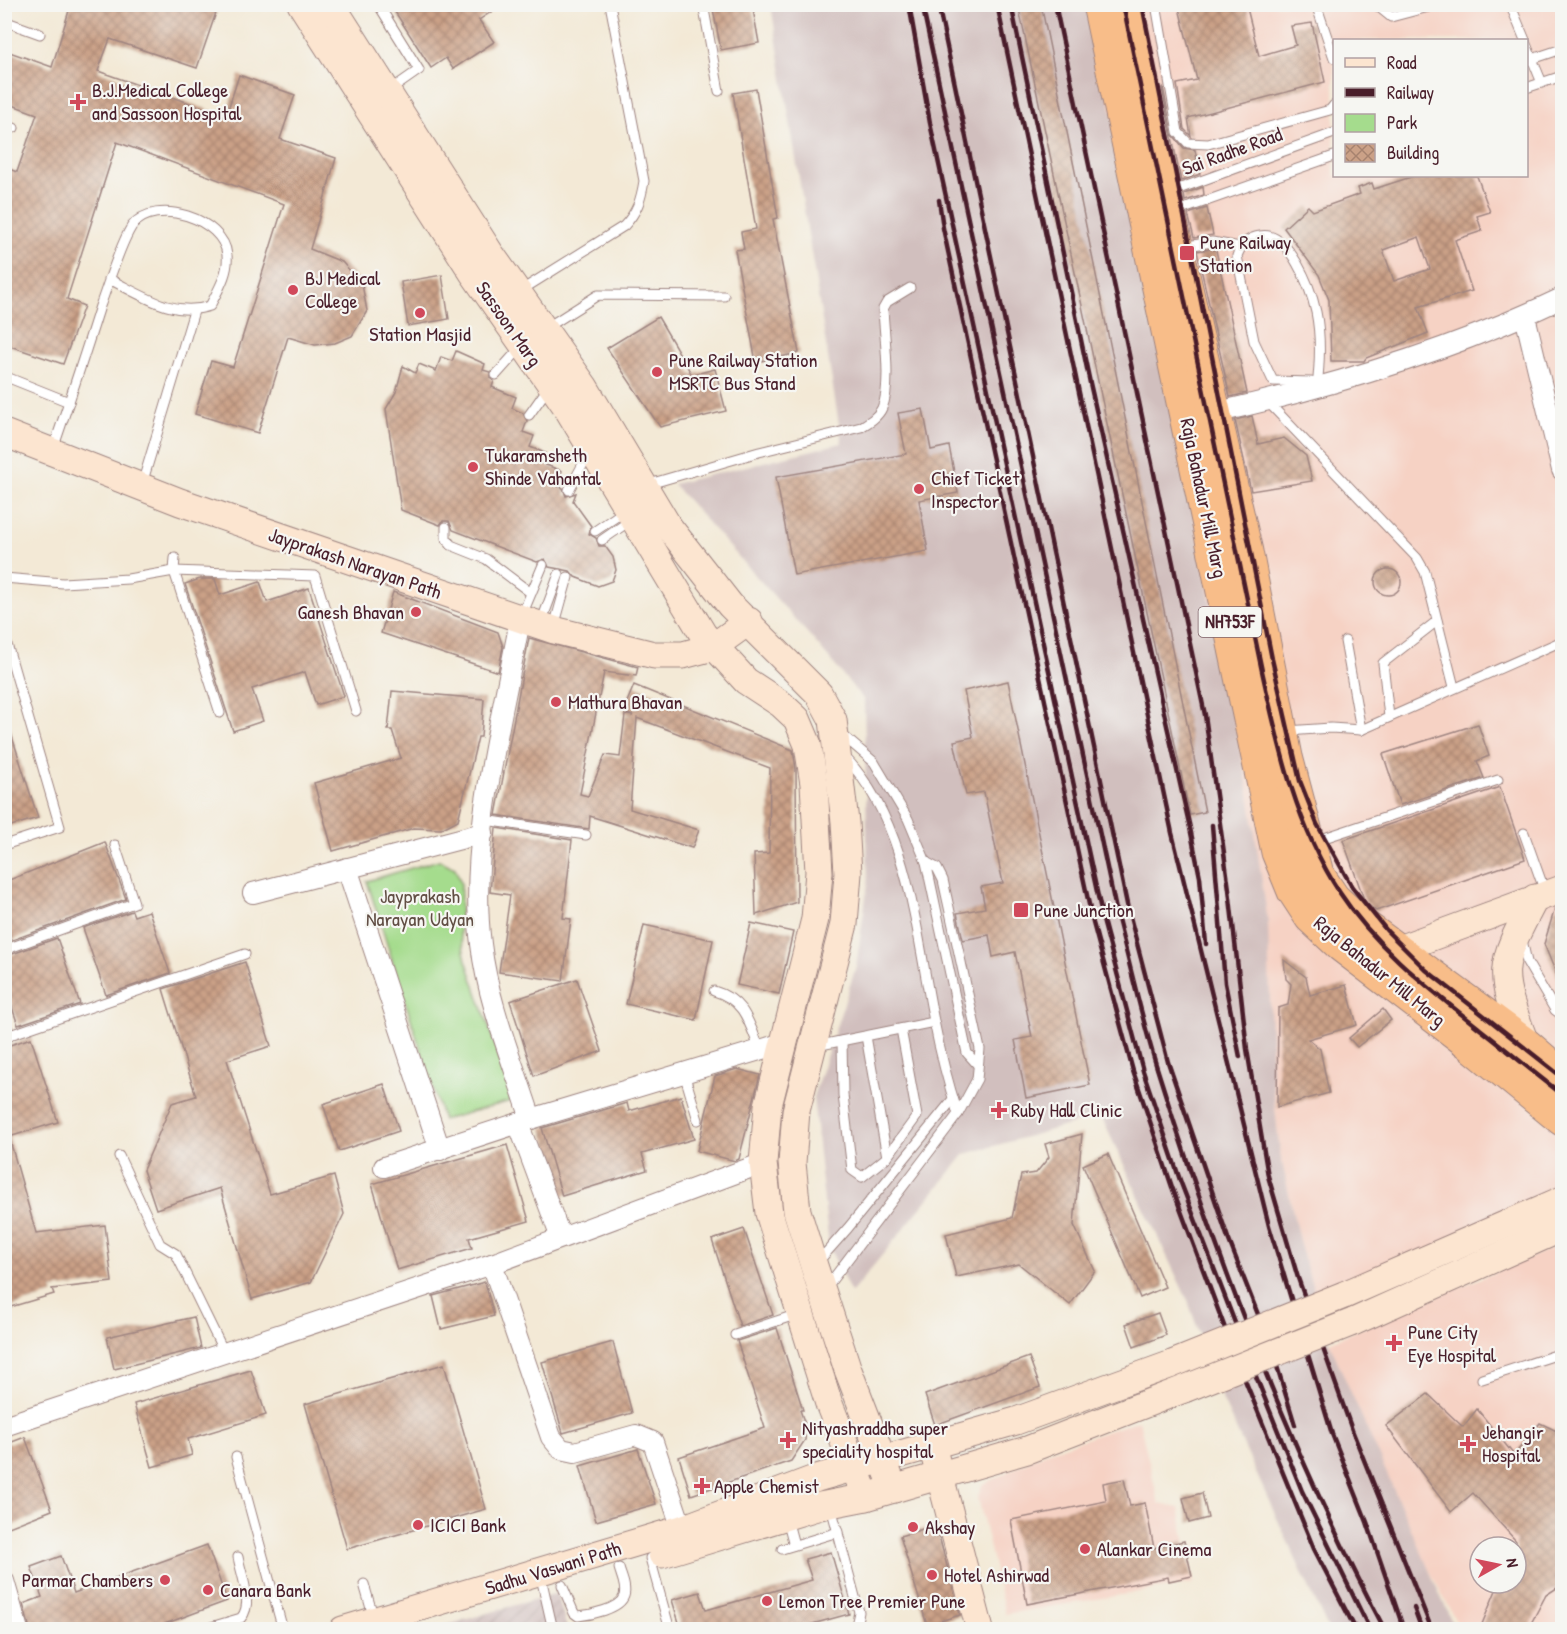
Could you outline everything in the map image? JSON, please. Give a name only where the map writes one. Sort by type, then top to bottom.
[{"type":"highway","name":"Raja Bahadur Mill Marg","points":[[1099,4],[1155,207],[1177,247],[1246,552],[1281,731],[1307,843],[1317,874],[1333,898],[1396,950],[1526,1045],[1563,1076]]},
{"type":"highway","name":"Raja Bahadur Mill Marg","points":[[1125,4],[1155,207],[1278,852],[1293,891],[1311,917],[1341,945],[1476,1048],[1563,1119]]},
{"type":"main road","name":"Sassoon Marg","points":[[301,4],[522,345],[551,384],[713,646],[746,681],[781,704],[797,719],[808,745],[814,783],[819,872],[815,919],[772,1047],[764,1163],[769,1213],[829,1404],[866,1497]]},
{"type":"main road","name":"Sassoon Marg","points":[[331,4],[490,253],[520,291],[544,330],[584,386],[668,526],[730,605],[749,621],[819,694],[837,740],[848,873],[844,914],[814,1047],[796,1111],[792,1163],[797,1211],[814,1266],[851,1380],[894,1489]]},
{"type":"main road","name":"Jayprakash Narayan Path","points":[[4,433],[142,487],[538,625],[654,655],[683,655],[713,646],[749,621]]},
{"type":"main road","points":[[1526,1045],[1505,991],[1507,958],[1521,926],[1548,894]]},
{"type":"main road","points":[[1396,950],[1548,894]]},
{"type":"main road","name":"Sadhu Vaswani Path","points":[[343,1629],[374,1621],[406,1621],[548,1583],[682,1529],[854,1467],[1016,1422],[1172,1364],[1344,1295],[1563,1200]]},
{"type":"main road","points":[[548,1583],[619,1568],[830,1503],[866,1497],[1027,1450],[1353,1322],[1563,1228]]},
{"type":"main road","points":[[932,1445],[980,1629]]},
{"type":"street","points":[[1214,413],[1384,370],[1525,316],[1563,298]]},
{"type":"street","points":[[1525,316],[1563,470]]},
{"type":"street","points":[[538,625],[484,827],[478,907],[481,945],[492,997],[525,1121],[561,1238]]},
{"type":"street","points":[[253,893],[484,827]]},
{"type":"street","points":[[347,868],[440,1150]]},
{"type":"street","points":[[384,1167],[525,1121],[772,1047]]},
{"type":"street","points":[[4,1426],[492,1264],[764,1163]]},
{"type":"street","points":[[492,1264],[551,1437],[561,1449],[575,1452],[636,1435],[646,1437],[653,1442],[682,1529]]},
{"type":"street","points":[[4,1581],[18,1629]]},
{"type":"lane","points":[[378,4],[419,70],[387,92]]},
{"type":"lane","points":[[520,291],[624,226],[636,213],[642,198],[644,181],[610,4]]},
{"type":"lane","points":[[703,4],[719,91]]},
{"type":"lane","points":[[1156,4],[1178,132],[1188,143],[1208,144],[1330,110],[1333,107]]},
{"type":"lane","points":[[1316,4],[1333,52]]},
{"type":"lane","points":[[1376,4],[1391,17],[1440,4]]},
{"type":"lane","points":[[1510,4],[1525,39]]},
{"type":"lane","points":[[4,21],[39,34]]},
{"type":"lane","points":[[1542,83],[1530,60],[1563,49]]},
{"type":"lane","points":[[1528,88],[1563,76]]},
{"type":"lane","name":"Sai Radhe Road","points":[[1155,207],[1333,134]]},
{"type":"lane","name":"Sai Radhe Road","points":[[1155,207],[1333,157]]},
{"type":"lane","points":[[52,452],[110,279],[132,226],[144,215],[168,212],[199,220],[222,239],[228,255],[225,277],[210,306],[194,311],[172,310],[110,279]]},
{"type":"lane","points":[[1262,235],[1277,238],[1292,251],[1316,310],[1320,348],[1318,386],[1278,382],[1270,378],[1254,341],[1237,256],[1240,247],[1250,238],[1262,235]]},
{"type":"lane","points":[[1177,247],[1212,242],[1240,247]]},
{"type":"lane","points":[[644,486],[759,452],[861,427],[874,419],[882,408],[885,383],[883,309],[886,302],[910,288]]},
{"type":"lane","points":[[544,330],[598,295],[724,296]]},
{"type":"lane","points":[[142,487],[194,311]]},
{"type":"lane","points":[[496,375],[522,345]]},
{"type":"lane","points":[[4,376],[69,402]]},
{"type":"lane","points":[[529,415],[551,384]]},
{"type":"lane","points":[[1267,401],[1417,558],[1425,572],[1454,687]]},
{"type":"lane","points":[[569,490],[592,448]]},
{"type":"lane","points":[[596,531],[630,514]]},
{"type":"lane","points":[[602,540],[630,514]]},
{"type":"lane","points":[[446,527],[446,537],[452,545],[486,559],[531,593]]},
{"type":"lane","points":[[486,559],[489,547]]},
{"type":"lane","points":[[175,558],[174,571],[220,712]]},
{"type":"lane","points":[[538,625],[531,593],[543,565]]},
{"type":"lane","points":[[4,578],[63,583],[128,579],[174,571],[315,576],[356,711]]},
{"type":"lane","points":[[538,625],[563,576]]},
{"type":"lane","points":[[1389,717],[1383,663],[1437,621]]},
{"type":"lane","points":[[4,634],[60,827],[4,845]]},
{"type":"lane","points":[[1345,641],[1361,730]]},
{"type":"lane","points":[[1281,731],[1331,728],[1361,730],[1454,687],[1563,641]]},
{"type":"lane","points":[[837,740],[874,762],[908,819],[926,862],[967,1053],[977,1064]]},
{"type":"lane","points":[[837,740],[873,795],[902,862],[909,886],[934,1022],[958,1114]]},
{"type":"lane","points":[[1307,843],[1498,780]]},
{"type":"lane","points":[[484,827],[586,836]]},
{"type":"lane","points":[[1524,833],[1548,894]]},
{"type":"lane","points":[[4,950],[134,903],[115,845]]},
{"type":"lane","points":[[823,1293],[958,1114],[977,1079],[980,1049],[944,880],[937,868],[926,862]]},
{"type":"lane","points":[[1521,926],[1527,962],[1555,1010],[1563,1015]]},
{"type":"lane","points":[[4,1018],[7,1036],[244,954]]},
{"type":"lane","points":[[714,991],[730,996],[772,1047]]},
{"type":"lane","points":[[814,1047],[934,1022]]},
{"type":"lane","points":[[842,1041],[843,1095],[852,1170],[862,1177],[887,1156],[917,1116],[917,1106],[901,1029]]},
{"type":"lane","points":[[866,1036],[887,1156]]},
{"type":"lane","points":[[684,1073],[698,1120]]},
{"type":"lane","points":[[814,1266],[848,1228],[953,1099]]},
{"type":"lane","points":[[119,1156],[160,1244],[176,1254],[225,1354]]},
{"type":"lane","points":[[735,1335],[801,1314]]},
{"type":"lane","points":[[1482,1379],[1563,1353]]},
{"type":"lane","points":[[236,1457],[283,1629]]},
{"type":"lane","points":[[830,1503],[859,1612],[855,1629]]},
{"type":"lane","points":[[786,1516],[794,1545]]},
{"type":"lane","points":[[782,1549],[838,1532]]},
{"type":"lane","points":[[201,1629],[241,1618],[245,1614],[246,1597],[238,1557]]},
{"type":"lane","points":[[650,1558],[670,1629]]},
{"type":"lane","points":[[548,1583],[574,1613],[578,1616],[589,1614],[620,1603],[623,1599],[625,1588],[619,1568]]},
{"type":"lane","points":[[548,1583],[553,1629]]},
{"type":"lane","points":[[364,1584],[374,1621]]},
{"type":"lane","points":[[241,1618],[244,1629]]},
{"type":"shaded area","name":"Pune Railway Station","points":[[771,5],[1090,5],[1248,788],[1268,922],[1272,1082],[1280,1153],[1300,1245],[1329,1342],[1455,1629],[1328,1629],[1223,1401],[1188,1301],[1101,1116],[965,1154],[851,1293],[829,1247],[813,1097],[856,967],[868,883],[864,700],[811,637],[673,484],[842,443]]},
{"type":"shaded area","points":[[1090,5],[1562,5],[1562,1206],[1321,1317],[1300,1245],[1280,1153],[1272,1082],[1267,919],[1252,814]]},
{"type":"shaded area","name":"Jehangir Hospital","points":[[1562,1244],[1562,1629],[1460,1629],[1419,1550],[1329,1342]]},
{"type":"shaded area","points":[[1139,1420],[1159,1504],[1179,1508],[1194,1583],[1005,1614],[978,1497],[982,1485],[1045,1453]]},
{"type":"shaded area","points":[[557,1593],[567,1629],[430,1630]]},
{"type":"green space","name":"Jayprakash Narayan Udyan","points":[[439,860],[455,868],[461,883],[460,934],[466,960],[514,1100],[443,1120],[367,881]]},
{"type":"building","points":[[71,4],[219,4],[197,68],[110,39],[98,71],[226,116],[239,75],[295,95],[280,139],[336,158],[310,249],[342,262],[362,284],[367,311],[352,336],[335,343],[315,345],[288,337],[258,433],[195,414],[211,361],[233,367],[284,204],[117,142],[67,299],[84,306],[63,364],[4,344],[4,167],[17,172],[37,114],[4,102],[4,50],[52,67]]},
{"type":"building","points":[[390,4],[503,4],[479,20],[494,42],[453,69],[446,58],[431,68]]},
{"type":"building","points":[[712,4],[752,4],[759,43],[721,50]]},
{"type":"building","points":[[1018,4],[1041,4],[1205,812],[1190,815]]},
{"type":"building","points":[[1178,4],[1246,4],[1259,56],[1296,45],[1291,26],[1312,23],[1325,82],[1188,118],[1191,136],[1184,129],[1177,84],[1197,80]]},
{"type":"building","points":[[1162,88],[1172,134],[1184,148],[1195,150],[1200,174],[1181,181]]},
{"type":"building","points":[[756,89],[778,218],[773,219],[799,353],[756,362],[735,250],[744,249],[741,232],[756,229],[733,93]]},
{"type":"building","points":[[1411,177],[1477,177],[1490,212],[1477,216],[1482,231],[1455,240],[1472,291],[1418,307],[1428,333],[1366,358],[1364,361],[1331,361],[1329,300],[1319,275],[1284,228],[1308,206],[1313,211],[1360,194],[1358,188],[1372,183],[1374,189]],"holes":[[[1419,237],[1430,269],[1394,281],[1383,250]]]},
{"type":"building","points":[[1203,187],[1204,195],[1185,201],[1184,194]]},
{"type":"building","points":[[1207,208],[1213,235],[1194,238],[1188,214]]},
{"type":"building","points":[[1216,250],[1247,393],[1230,397],[1197,251]]},
{"type":"building","points":[[442,275],[449,319],[408,326],[401,282]]},
{"type":"building","name":"Pune Railway Station MSRTC Bus Stand","points":[[658,317],[692,375],[715,369],[726,411],[660,427],[607,348]]},
{"type":"building","name":"Tukaramsheth Shinde Vahantal","points":[[456,351],[485,364],[483,370],[490,372],[490,378],[494,381],[492,387],[516,397],[512,408],[523,413],[527,421],[523,432],[534,436],[530,447],[545,453],[541,463],[562,471],[556,485],[563,488],[566,496],[576,493],[573,501],[591,526],[589,534],[596,538],[599,546],[605,546],[613,557],[616,570],[612,581],[598,586],[575,577],[570,571],[549,567],[545,559],[537,562],[453,530],[449,521],[443,521],[440,525],[401,510],[386,409],[396,392],[403,366],[415,373],[419,364],[436,371],[441,357],[452,361]]},
{"type":"building","points":[[923,409],[931,450],[949,446],[958,493],[919,500],[928,551],[794,575],[776,477],[906,454],[898,413]]},
{"type":"building","points":[[1252,416],[1258,444],[1284,438],[1306,456],[1312,481],[1251,491],[1235,420]]},
{"type":"building","points":[[1388,569],[1397,573],[1401,582],[1397,591],[1388,595],[1379,591],[1375,582],[1379,573]]},
{"type":"building","points":[[200,579],[215,579],[220,595],[260,582],[267,602],[309,588],[344,696],[316,705],[305,672],[252,689],[263,721],[233,731],[185,584]]},
{"type":"building","name":"Ganesh Bhavan","points":[[393,592],[498,632],[503,647],[498,672],[381,633]]},
{"type":"building","points":[[529,638],[638,667],[636,676],[604,672],[580,794],[588,796],[605,755],[620,757],[625,715],[633,716],[623,712],[634,685],[793,750],[796,769],[797,902],[756,915],[754,854],[769,853],[770,768],[637,718],[630,809],[699,830],[692,848],[590,816],[589,829],[496,815]]},
{"type":"building","points":[[1008,681],[1090,1085],[1026,1098],[1015,1040],[1032,1037],[1015,952],[993,957],[989,935],[963,940],[957,913],[985,908],[981,887],[1003,883],[984,792],[966,795],[954,741],[973,737],[964,691]]},
{"type":"building","points":[[392,691],[484,699],[481,737],[478,737],[458,820],[441,829],[414,828],[333,851],[314,783],[401,758],[392,730],[388,730]]},
{"type":"building","points":[[8,724],[38,818],[4,828],[4,725]]},
{"type":"building","points":[[1478,724],[1489,756],[1477,761],[1484,778],[1400,805],[1383,754]]},
{"type":"building","points":[[1500,787],[1525,859],[1376,911],[1365,902],[1343,840]]},
{"type":"building","points":[[496,828],[572,840],[563,918],[571,919],[563,981],[499,972],[510,895],[490,892]]},
{"type":"building","points":[[105,842],[126,899],[4,943],[4,882]]},
{"type":"building","points":[[1563,906],[1562,988],[1544,944],[1555,908]]},
{"type":"building","points":[[132,911],[134,916],[149,911],[170,973],[106,995],[83,928]]},
{"type":"building","points":[[751,923],[793,932],[779,994],[737,985]]},
{"type":"building","points":[[644,925],[713,940],[696,1020],[626,1004]]},
{"type":"building","points":[[57,938],[80,1004],[18,1025],[4,984],[4,957]]},
{"type":"building","points":[[1284,960],[1306,977],[1310,995],[1346,985],[1357,1025],[1308,1039],[1320,1049],[1329,1093],[1277,1107],[1278,1008],[1288,1005],[1291,984],[1286,979]]},
{"type":"building","points":[[245,962],[271,1046],[227,1060],[270,1194],[334,1176],[344,1214],[311,1282],[252,1299],[220,1188],[156,1209],[143,1170],[172,1103],[196,1096],[163,989]]},
{"type":"building","points":[[577,979],[602,1051],[534,1076],[510,1001]]},
{"type":"building","points":[[1383,1009],[1391,1020],[1357,1047],[1349,1038]]},
{"type":"building","points":[[31,1038],[58,1122],[9,1137],[36,1233],[105,1225],[112,1282],[52,1289],[54,1294],[4,1309],[4,1047]]},
{"type":"building","points":[[737,1069],[760,1075],[739,1159],[735,1161],[697,1151],[715,1076]]},
{"type":"building","points":[[384,1084],[399,1131],[339,1151],[323,1104]]},
{"type":"building","points":[[681,1096],[694,1139],[642,1154],[647,1170],[562,1196],[542,1128],[627,1103],[629,1111]]},
{"type":"building","points":[[1082,1134],[1074,1225],[1095,1271],[1070,1305],[1019,1264],[956,1277],[946,1234],[1012,1218],[1021,1175],[1036,1173],[1049,1157],[1045,1144]]},
{"type":"building","points":[[507,1145],[529,1221],[469,1238],[472,1248],[397,1270],[372,1184]]},
{"type":"building","points":[[1108,1154],[1165,1287],[1140,1298],[1083,1165]]},
{"type":"building","points":[[744,1229],[773,1315],[740,1326],[712,1240]]},
{"type":"building","points":[[485,1282],[494,1316],[441,1329],[433,1296]]},
{"type":"building","points":[[1158,1313],[1166,1335],[1134,1347],[1126,1324]]},
{"type":"building","points":[[194,1317],[201,1348],[114,1369],[107,1337]]},
{"type":"building","points":[[777,1328],[803,1410],[800,1410],[806,1427],[805,1440],[791,1461],[691,1495],[679,1457],[765,1428],[737,1341]]},
{"type":"building","points":[[613,1342],[632,1413],[563,1433],[542,1362]]},
{"type":"building","points":[[1029,1357],[1040,1387],[935,1425],[925,1395]]},
{"type":"building","points":[[444,1364],[486,1509],[347,1549],[305,1404]]},
{"type":"building","points":[[251,1370],[266,1415],[188,1439],[192,1455],[152,1467],[134,1404]]},
{"type":"building","points":[[1428,1394],[1463,1427],[1477,1409],[1514,1455],[1540,1423],[1563,1434],[1563,1584],[1546,1595],[1528,1629],[1480,1629],[1494,1595],[1528,1595],[1528,1535],[1511,1535],[1473,1493],[1451,1512],[1386,1426]]},
{"type":"building","points":[[25,1437],[52,1510],[4,1529],[4,1445]]},
{"type":"building","points":[[638,1449],[656,1504],[596,1521],[580,1466]]},
{"type":"building","name":"Alankar Cinema","points":[[1124,1479],[1130,1506],[1145,1503],[1154,1548],[1184,1541],[1192,1576],[1169,1581],[1168,1577],[1027,1604],[1011,1520],[1106,1501],[1103,1483]]},
{"type":"building","points":[[1202,1493],[1208,1518],[1189,1523],[1183,1498]]},
{"type":"building","name":"Hotel Ashirwad","points":[[936,1525],[960,1615],[927,1625],[900,1536]]},
{"type":"building","name":"Parmar Chambers","points":[[207,1545],[227,1601],[151,1629],[30,1629],[23,1604],[42,1597],[31,1567],[61,1556],[74,1593]]},
{"type":"building","points":[[831,1552],[849,1614],[794,1629],[681,1629],[672,1600],[700,1592],[706,1610],[812,1580],[805,1559]]},
{"type":"railway","points":[[909,4],[930,123],[1104,924],[1143,1071],[1181,1183],[1302,1491],[1370,1630]]},
{"type":"railway","points":[[922,4],[1118,919],[1141,1013],[1180,1140],[1230,1283],[1258,1354],[1318,1494],[1385,1630]]},
{"type":"railway","points":[[938,4],[1128,909],[1168,1062],[1228,1238],[1272,1350],[1295,1425]]},
{"type":"railway","points":[[997,4],[1172,833],[1269,1226],[1332,1434],[1367,1522],[1404,1630]]},
{"type":"railway","points":[[1011,4],[1090,383],[1190,828],[1200,877],[1206,944]]},
{"type":"railway","points":[[1055,4],[1205,715],[1229,889],[1247,1049],[1268,1176],[1298,1278],[1352,1430],[1432,1630]]},
{"type":"railway","points":[[1123,4],[1262,671],[1275,729],[1300,814],[1340,893],[1370,932],[1423,983],[1562,1094]]},
{"type":"railway","points":[[1142,4],[1272,659],[1300,781],[1317,824],[1352,887],[1387,931],[1426,970],[1562,1077]]},
{"type":"railway","points":[[939,200],[943,228],[1093,923],[1133,1071],[1172,1187],[1238,1363],[1314,1549],[1356,1630]]},
{"type":"railway","points":[[1212,825],[1225,983],[1240,1057]]},
{"type":"railway","points":[[1414,1608],[1422,1630]]},
{"type":"place","name":"B.J.Medical College and Sassoon Hospital","points":[[78,102]]},
{"type":"place","name":"Pune Railway Station","points":[[1187,253]]},
{"type":"place","name":"BJ Medical College","points":[[293,290]]},
{"type":"place","name":"Station Masjid","points":[[420,313]]},
{"type":"place","name":"Pune Railway Station MSRTC Bus Stand","points":[[657,372]]},
{"type":"place","name":"Tukaramsheth Shinde Vahantal","points":[[473,467]]},
{"type":"place","name":"Chief Ticket Inspector","points":[[919,489]]},
{"type":"place","name":"Ganesh Bhavan","points":[[416,612]]},
{"type":"place","name":"Mathura Bhavan","points":[[556,702]]},
{"type":"place","name":"Pune Junction","points":[[1021,910]]},
{"type":"place","name":"Ruby Hall Clinic","points":[[999,1110]]},
{"type":"place","name":"Pune City Eye Hospital","points":[[1394,1343]]},
{"type":"place","name":"Nityashraddha super speciality hospital","points":[[788,1440]]},
{"type":"place","name":"Jehangir Hospital","points":[[1468,1444]]},
{"type":"place","name":"Apple Chemist","points":[[702,1486]]},
{"type":"place","name":"ICICI Bank","points":[[418,1525]]},
{"type":"place","name":"Akshay","points":[[913,1527]]},
{"type":"place","name":"Alankar Cinema","points":[[1085,1549]]},
{"type":"place","name":"Hotel Ashirwad","points":[[932,1575]]},
{"type":"place","name":"Parmar Chambers","points":[[165,1580]]},
{"type":"place","name":"Canara Bank","points":[[208,1590]]},
{"type":"place","name":"Lemon Tree Premier Pune","points":[[767,1601]]}]
